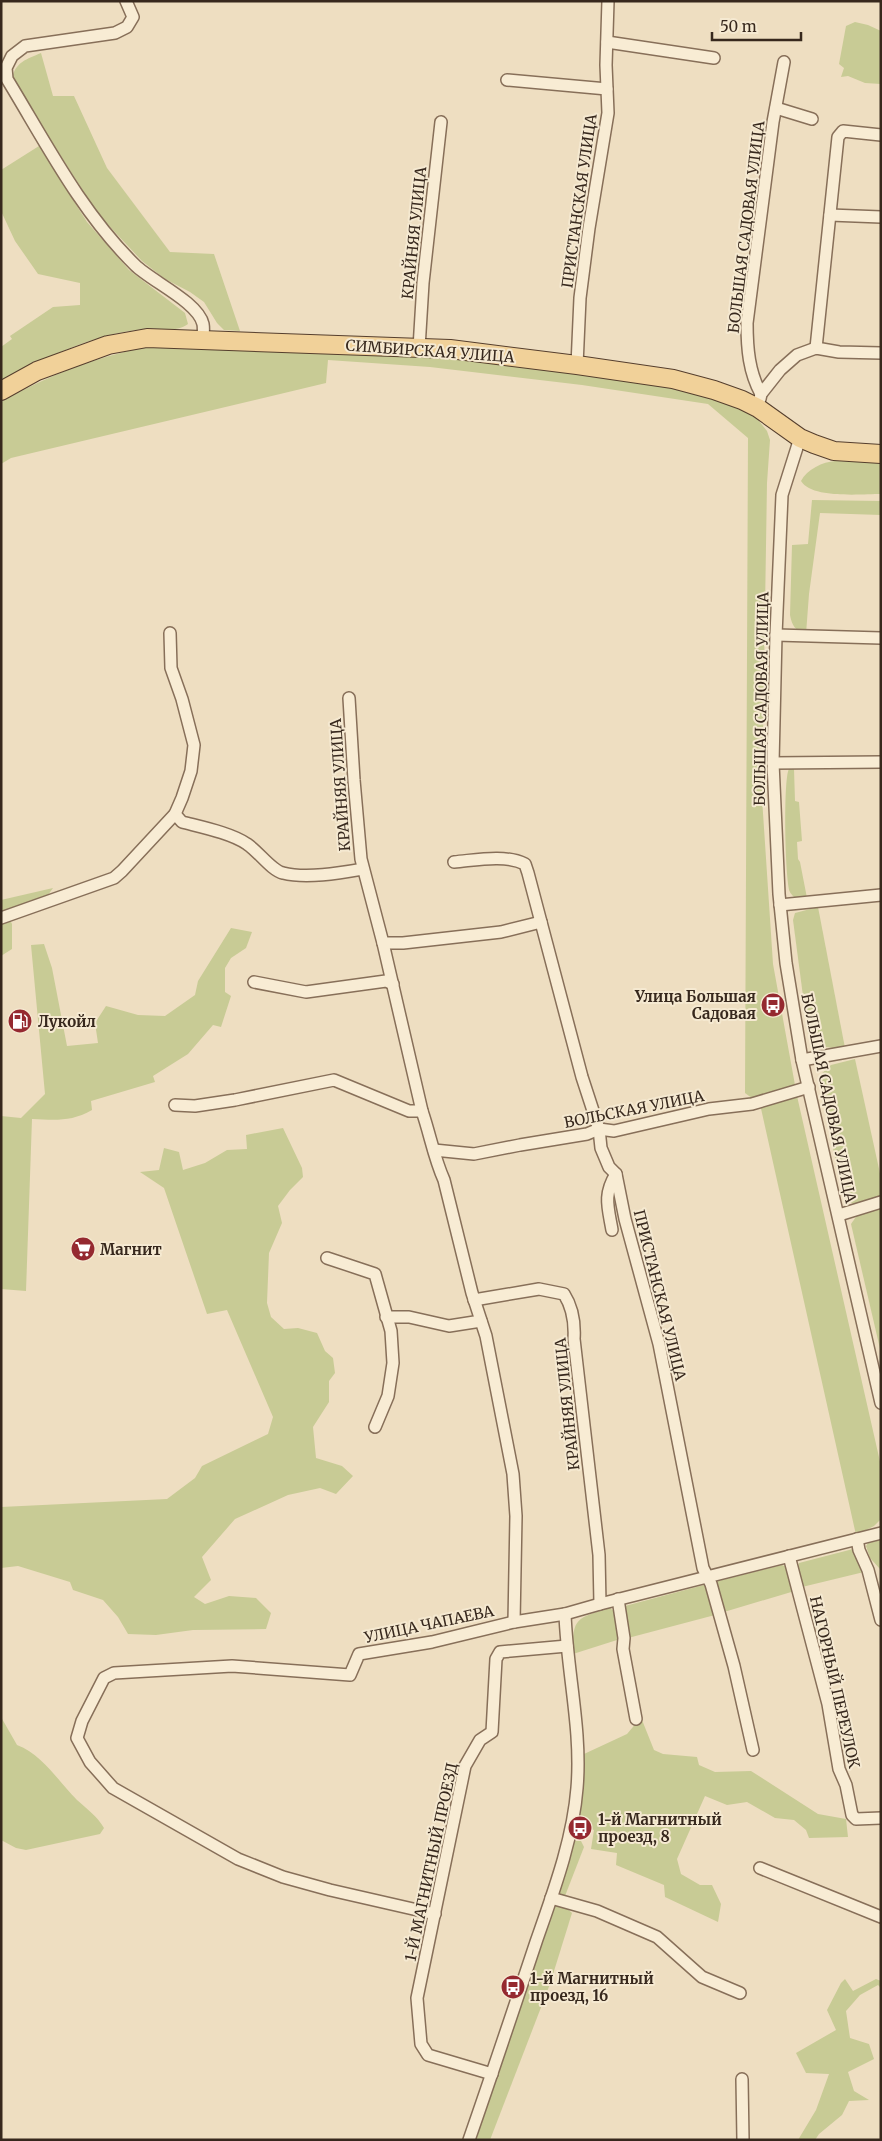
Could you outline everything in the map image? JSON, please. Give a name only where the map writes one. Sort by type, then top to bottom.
[{"type":"main road","name":"СИМБИРСКАЯ УЛИЦА","points":[[1,391],[37,371],[108,345],[147,338],[420,348],[486,353],[672,379],[760,401],[800,438],[834,451],[881,454]]},
{"type":"street","points":[[126,1],[133,17],[127,27],[115,33],[25,46],[12,56],[6,68],[7,79],[92,217],[135,266],[186,301],[203,323],[203,340]]},
{"type":"street","name":"ПРИСТАНСКАЯ УЛИЦА","points":[[577,365],[580,298],[589,228],[608,112],[608,1]]},
{"type":"street","points":[[607,42],[714,58]]},
{"type":"street","name":"БОЛЬШАЯ САДОВАЯ УЛИЦА","points":[[760,401],[748,350],[747,324],[758,225],[784,62]]},
{"type":"street","points":[[508,80],[607,89]]},
{"type":"street","points":[[776,108],[812,119]]},
{"type":"street","name":"КРАЙНЯЯ УЛИЦА","points":[[420,348],[422,283],[441,122]]},
{"type":"street","points":[[816,348],[838,137],[843,131],[881,135]]},
{"type":"street","points":[[830,214],[881,217]]},
{"type":"street","points":[[760,401],[780,370],[797,355],[816,348],[839,352],[881,352]]},
{"type":"street","name":"БОЛЬШАЯ САДОВАЯ УЛИЦА","points":[[800,438],[782,495],[776,635],[773,763],[780,905],[786,963],[802,1060],[879,1384],[881,1403]]},
{"type":"street","points":[[1,918],[17,914],[114,878],[122,872],[174,814],[182,798],[191,771],[194,745],[182,699],[171,668],[170,633]]},
{"type":"street","points":[[776,635],[881,638]]},
{"type":"street","name":"КРАЙНЯЯ УЛИЦА","points":[[350,698],[354,780],[363,869],[393,984],[422,1111],[436,1163],[444,1180],[474,1300],[486,1336],[513,1474],[516,1516],[514,1622]]},
{"type":"street","points":[[773,763],[881,762]]},
{"type":"street","name":"КРАЙНЯЯ УЛИЦА","points":[[174,814],[182,822],[246,843],[275,870],[283,873],[324,875],[363,869]]},
{"type":"street","name":"ПРИСТАНСКАЯ УЛИЦА","points":[[454,862],[495,858],[515,859],[525,864],[582,1077],[599,1129],[601,1148],[609,1167],[616,1174],[625,1219],[658,1344],[703,1568],[708,1576],[734,1666],[753,1750]]},
{"type":"street","points":[[780,905],[881,895]]},
{"type":"street","points":[[383,943],[403,943],[500,932],[541,922]]},
{"type":"street","points":[[254,982],[306,992],[386,981],[393,984]]},
{"type":"street","points":[[802,1060],[881,1046]]},
{"type":"street","points":[[175,1105],[195,1106],[235,1100],[334,1080],[409,1111],[422,1111]]},
{"type":"street","name":"ВОЛЬСКАЯ УЛИЦА","points":[[434,1150],[474,1154],[520,1144],[587,1134],[599,1129],[614,1131],[701,1111],[752,1104],[809,1087]]},
{"type":"street","points":[[612,1230],[606,1196],[608,1186],[616,1174]]},
{"type":"street","points":[[839,1215],[881,1202]]},
{"type":"street","points":[[327,1258],[375,1274],[391,1331],[393,1363],[388,1396],[375,1427]]},
{"type":"street","name":"КРАЙНЯЯ УЛИЦА","points":[[474,1300],[539,1289],[564,1294],[569,1302],[575,1325],[574,1339],[599,1556],[600,1604]]},
{"type":"street","points":[[386,1317],[409,1317],[449,1326],[481,1321]]},
{"type":"street","name":"УЛИЦА ЧАПАЕВА","points":[[436,1914],[330,1890],[283,1877],[238,1859],[113,1788],[90,1762],[78,1738],[82,1721],[104,1678],[114,1673],[232,1666],[350,1675],[359,1654],[432,1642],[514,1622],[566,1614],[881,1532]]},
{"type":"street","points":[[857,1539],[858,1550],[868,1570],[881,1620]]},
{"type":"street","name":"НАГОРНЫЙ ПЕРЕУЛОК","points":[[789,1556],[828,1704],[839,1769],[846,1785],[852,1815],[856,1819],[881,1818]]},
{"type":"street","points":[[618,1599],[624,1638],[623,1649],[636,1719]]},
{"type":"street","points":[[470,2140],[551,1898],[572,1824],[577,1788],[578,1751],[567,1646],[566,1614]]},
{"type":"street","name":"1-Й МАГНИТНЫЙ ПРОЕЗД","points":[[492,2074],[428,2055],[421,2044],[417,1998],[436,1914],[465,1766],[480,1740],[492,1732],[496,1659],[500,1652],[567,1646]]},
{"type":"street","points":[[760,1868],[881,1917]]},
{"type":"street","points":[[551,1898],[597,1911],[657,1937],[702,1977],[740,1994]]},
{"type":"street","points":[[742,2079],[743,2140]]},
{"type":"green space","points":[[855,22],[881,31],[881,84],[865,83],[848,76],[841,77],[844,68],[839,64],[846,26]]},
{"type":"green space","points":[[41,53],[53,96],[74,96],[107,168],[170,252],[214,254],[240,331],[224,330],[217,323],[204,302],[190,292],[165,279],[142,261],[97,213],[12,79],[19,65],[26,59]]},
{"type":"green space","points":[[39,146],[87,222],[129,270],[185,313],[188,324],[173,329],[144,329],[125,332],[89,341],[35,363],[1,381],[1,347],[12,339],[10,336],[53,307],[80,305],[80,283],[38,274],[15,241],[1,211],[1,170]]},
{"type":"green space","points":[[146,347],[450,358],[577,373],[673,387],[713,397],[755,416],[767,431],[770,440],[767,483],[762,798],[773,964],[797,1096],[881,1466],[881,1519],[874,1526],[856,1535],[760,1104],[745,1093],[748,438],[708,404],[582,385],[430,367],[328,360],[326,383],[11,458],[1,464],[1,402],[72,368],[108,356]]},
{"type":"green space","points":[[835,461],[881,462],[881,494],[850,495],[826,493],[815,491],[801,481],[807,473],[816,467]]},
{"type":"green space","points":[[812,500],[881,501],[881,515],[820,513],[809,594],[806,634],[795,627],[790,615],[792,545],[808,544]]},
{"type":"green space","points":[[789,769],[794,769],[795,801],[799,802],[802,841],[797,842],[798,859],[807,898],[795,898],[790,893],[788,884],[785,809]]},
{"type":"green space","points":[[53,888],[43,902],[1,913],[1,900]]},
{"type":"green space","points":[[818,907],[845,1048],[824,1046],[815,1042],[808,1034],[793,920],[795,913]]},
{"type":"green space","points":[[9,918],[12,924],[12,949],[1,956],[1,920]]},
{"type":"green space","points":[[231,928],[252,932],[246,948],[231,958],[225,968],[225,992],[231,996],[221,1027],[213,1025],[188,1054],[153,1076],[155,1082],[91,1101],[92,1110],[77,1117],[48,1120],[32,1119],[26,1291],[1,1289],[1,1116],[21,1118],[45,1094],[31,945],[44,944],[52,968],[67,1046],[98,1043],[95,1023],[106,1006],[138,1015],[165,1016],[195,995],[198,981]]},
{"type":"green space","points":[[855,1059],[881,1178],[881,1198],[859,1205],[847,1202],[842,1190],[818,1077],[831,1065]]},
{"type":"green space","points":[[283,1128],[302,1168],[303,1177],[278,1206],[282,1223],[269,1253],[267,1303],[271,1317],[284,1329],[298,1328],[317,1333],[325,1351],[333,1358],[335,1373],[329,1381],[329,1402],[313,1427],[316,1458],[342,1466],[353,1476],[336,1494],[320,1488],[288,1495],[235,1519],[202,1557],[211,1580],[194,1597],[205,1604],[229,1596],[256,1598],[271,1613],[266,1629],[193,1630],[156,1635],[128,1634],[118,1617],[103,1600],[73,1590],[70,1582],[18,1566],[1,1568],[1,1507],[167,1499],[195,1478],[202,1466],[268,1434],[273,1417],[227,1310],[207,1314],[164,1188],[140,1172],[159,1170],[164,1148],[179,1152],[183,1170],[205,1163],[227,1150],[247,1149],[246,1135]]},
{"type":"green space","points":[[881,1207],[881,1353],[851,1224],[858,1214]]},
{"type":"green space","points":[[881,1540],[880,1569],[870,1558],[866,1546],[868,1543]]},
{"type":"green space","points":[[853,1549],[856,1551],[864,1572],[802,1587],[797,1569],[799,1563]]},
{"type":"green space","points":[[782,1565],[787,1567],[798,1590],[724,1612],[716,1586],[718,1581]]},
{"type":"green space","points":[[704,1585],[707,1586],[715,1615],[628,1638],[625,1606]]},
{"type":"green space","points":[[610,1608],[616,1613],[619,1636],[617,1640],[573,1654],[574,1633],[579,1621],[590,1614]]},
{"type":"green space","points":[[1,1717],[17,1745],[35,1755],[98,1820],[104,1828],[100,1834],[26,1850],[16,1848],[1,1840]]},
{"type":"green space","points":[[642,1720],[654,1750],[663,1754],[697,1757],[699,1765],[715,1772],[751,1771],[818,1814],[846,1819],[848,1837],[809,1838],[806,1830],[794,1820],[775,1818],[747,1802],[727,1805],[705,1796],[677,1859],[681,1874],[700,1885],[712,1885],[721,1904],[718,1922],[665,1897],[664,1885],[616,1865],[617,1853],[591,1849],[594,1830],[576,1824],[583,1791],[584,1754],[627,1734],[638,1721]]},
{"type":"green space","points":[[573,1841],[581,1841],[584,1847],[565,1896],[559,1896],[557,1892]]},
{"type":"green space","points":[[556,1905],[563,1905],[572,1913],[550,1984],[490,2140],[473,2140],[553,1908]]},
{"type":"green space","points":[[845,1979],[853,1991],[876,1979],[881,1981],[881,1988],[878,1985],[860,1995],[846,2011],[850,2038],[869,2044],[874,2059],[848,2072],[854,2091],[869,2100],[849,2101],[842,2115],[819,2134],[815,2140],[798,2140],[816,2110],[829,2074],[806,2073],[796,2053],[836,2030],[827,2010]]},
{"type":"place","name":"Улица Большая Садовая","points":[[773,1005]]},
{"type":"place","name":"Лукойл","points":[[20,1021]]},
{"type":"place","name":"Магнит","points":[[83,1249]]},
{"type":"place","name":"1-й Магнитный проезд, 8","points":[[580,1828]]},
{"type":"place","name":"1-й Магнитный проезд, 16","points":[[513,1987]]}]
